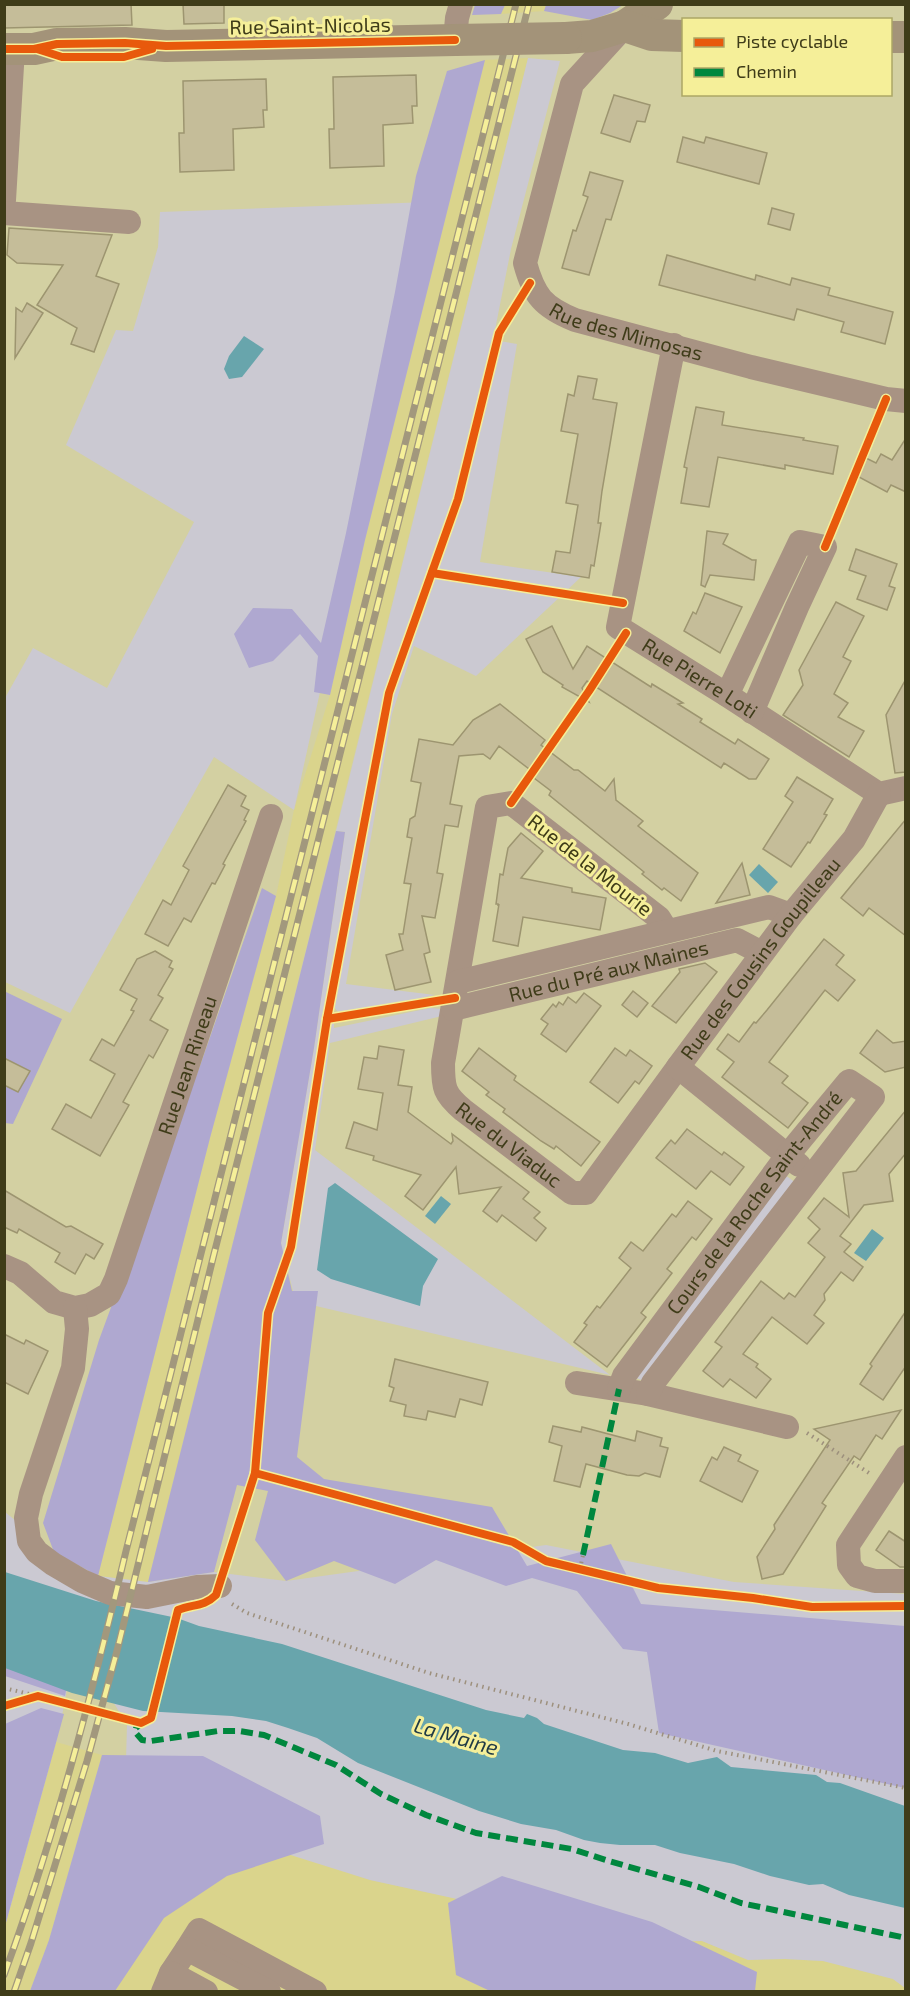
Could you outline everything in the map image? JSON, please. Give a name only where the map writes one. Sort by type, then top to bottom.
[{"type":"main road","name":"Rue Saint-Nicolas","points":[[17,49],[57,44],[125,43],[166,46],[566,38],[592,36],[625,26],[657,4]]},
{"type":"main road","points":[[625,26],[652,35],[682,36]]},
{"type":"street","points":[[455,40],[461,4]]},
{"type":"street","name":"Rue des Mimosas","points":[[625,26],[572,84],[525,263],[530,283],[543,302],[554,311],[575,320],[813,382],[906,401]]},
{"type":"street","points":[[4,200],[17,49]]},
{"type":"street","points":[[4,213],[129,222]]},
{"type":"street","name":"Rue Pierre Loti","points":[[674,345],[618,627],[879,794]]},
{"type":"street","points":[[727,695],[800,542],[825,547],[752,712]]},
{"type":"street","points":[[879,794],[906,788]]},
{"type":"street","name":"Rue des Cousins Goupilleau","points":[[812,1175],[678,1067],[791,915],[854,839],[879,794]]},
{"type":"street","name":"Rue de la Mourie","points":[[456,996],[487,807],[511,803],[659,918],[667,931]]},
{"type":"street","name":"Rue Jean Rineau","points":[[83,1306],[109,1294],[116,1279],[271,816]]},
{"type":"street","name":"Rue du Pré aux Maines","points":[[456,996],[667,931],[769,907],[791,915]]},
{"type":"street","name":"Rue du Pré aux Maines","points":[[456,996],[737,940],[762,953]]},
{"type":"street","name":"Rue du Viaduc","points":[[456,996],[443,1063],[443,1081],[449,1098],[572,1193],[586,1193],[678,1067]]},
{"type":"street","name":"Cours de la Roche Saint-André","points":[[619,1389],[624,1376],[787,1156],[849,1081],[873,1097],[653,1383],[648,1394]]},
{"type":"street","points":[[4,1266],[20,1274],[54,1302],[83,1306],[77,1329],[73,1368],[31,1494],[26,1518],[29,1541],[37,1552],[53,1564],[82,1581],[110,1593],[147,1597],[197,1587],[222,1593]]},
{"type":"street","points":[[577,1383],[648,1394],[787,1427]]},
{"type":"street","points":[[906,1457],[848,1545],[849,1565],[857,1576],[875,1581],[906,1581]]},
{"type":"street","points":[[206,1992],[167,1982],[199,1930],[315,1992]]},
{"type":"street","points":[[187,1949],[269,1992]]},
{"type":"path","points":[[787,1427],[796,1426],[888,1484]]},
{"type":"path","points":[[580,1569],[583,1555]]},
{"type":"path","points":[[222,1593],[248,1613],[429,1673],[628,1724],[717,1751],[906,1788]]},
{"type":"path","points":[[4,1688],[38,1696]]},
{"type":"shaded area","points":[[475,4],[505,5],[501,14],[472,15]]},
{"type":"shaded area","points":[[505,5],[546,5],[544,11],[501,14]]},
{"type":"shaded area","points":[[546,5],[623,5],[592,20],[544,11]]},
{"type":"shaded area","points":[[528,58],[148,1582],[98,1576],[210,1138],[276,896],[294,810],[330,695],[365,540],[485,60]]},
{"type":"shaded area","points":[[528,58],[560,61],[511,249],[493,340],[517,344],[480,562],[581,577],[476,676],[414,646],[392,714],[346,984],[435,995],[344,1015],[334,1007],[334,1028],[430,1008],[442,1009],[442,1016],[330,1043],[315,1150],[610,1375],[316,1306],[317,1291],[293,1291],[281,1243],[314,1048],[345,832],[336,831]]},
{"type":"shaded area","points":[[485,60],[365,540],[330,695],[314,692],[318,656],[300,634],[273,661],[249,668],[234,634],[253,608],[292,609],[321,643],[346,533],[416,176],[447,71]]},
{"type":"shaded area","points":[[428,202],[294,810],[214,757],[70,1013],[5,982],[5,698],[33,648],[107,688],[194,522],[66,445],[116,330],[133,331],[158,247],[160,212]]},
{"type":"shaded area","points":[[336,831],[345,832],[314,1048],[281,1243],[292,1291],[318,1291],[297,1457],[324,1479],[492,1507],[527,1566],[611,1544],[641,1604],[905,1626],[905,1788],[659,1733],[647,1652],[623,1649],[577,1591],[532,1578],[506,1586],[436,1560],[395,1584],[334,1561],[286,1581],[255,1540],[268,1491],[237,1485],[214,1572],[148,1582]]},
{"type":"shaded area","points":[[262,888],[276,896],[210,1138],[98,1576],[54,1552],[43,1523],[99,1340],[201,1063]]},
{"type":"shaded area","points":[[4,991],[62,1019],[13,1124],[5,1123]]},
{"type":"shaded area","points":[[785,1175],[796,1183],[646,1382],[634,1377]]},
{"type":"shaded area","points":[[5,1512],[54,1552],[98,1576],[148,1582],[214,1572],[286,1581],[546,1545],[734,1582],[905,1594],[905,1988],[893,1979],[823,1961],[748,1960],[702,1941],[626,1943],[522,1913],[370,1880],[240,1839],[125,1795],[127,1725],[78,1643],[56,1742],[5,1926]]},
{"type":"shaded area","points":[[4,1660],[67,1685],[65,1696],[5,1676]]},
{"type":"shaded area","points":[[41,1708],[64,1714],[5,1926],[5,1724]]},
{"type":"shaded area","points":[[56,1742],[102,1755],[49,1940],[30,1991],[5,1992],[5,1926]]},
{"type":"shaded area","points":[[102,1755],[203,1756],[320,1816],[324,1844],[227,1876],[164,1918],[115,1991],[30,1991],[49,1940]]},
{"type":"shaded area","points":[[125,1795],[370,1880],[522,1913],[626,1943],[702,1941],[748,1960],[823,1961],[893,1979],[906,1988],[905,1992],[61,1992]]},
{"type":"shaded area","points":[[502,1876],[652,1922],[757,1972],[755,1991],[490,1991],[456,1975],[448,1903]]},
{"type":"water","points":[[244,336],[264,349],[242,377],[229,379],[224,369],[229,356]]},
{"type":"water","points":[[759,864],[778,882],[768,893],[749,875]]},
{"type":"water","points":[[335,1183],[438,1259],[423,1286],[420,1306],[331,1279],[317,1270],[328,1188]]},
{"type":"water","points":[[441,1196],[451,1204],[435,1224],[425,1216]]},
{"type":"water","points":[[872,1229],[884,1238],[866,1261],[854,1253]]},
{"type":"water","name":"La Maine","points":[[5,1572],[96,1601],[282,1644],[486,1710],[524,1718],[527,1714],[544,1724],[623,1750],[655,1753],[688,1763],[717,1757],[731,1767],[816,1775],[827,1782],[840,1783],[905,1806],[905,1908],[849,1895],[823,1884],[809,1885],[770,1876],[734,1864],[680,1853],[655,1845],[600,1843],[556,1830],[521,1824],[479,1811],[358,1763],[317,1738],[266,1721],[232,1716],[143,1711],[72,1693],[5,1668]]},
{"type":"building","points":[[4,4],[131,4],[132,25],[4,28]]},
{"type":"building","points":[[183,4],[224,4],[224,23],[184,24]]},
{"type":"building","points":[[416,75],[417,106],[412,106],[413,123],[383,125],[384,166],[330,168],[329,129],[334,129],[333,77]]},
{"type":"building","points":[[266,79],[267,110],[263,110],[264,127],[233,129],[234,170],[180,172],[179,133],[184,133],[183,81]]},
{"type":"building","points":[[614,95],[650,105],[645,122],[637,121],[630,142],[601,133]]},
{"type":"building","points":[[683,137],[704,143],[706,137],[767,153],[759,184],[677,162]]},
{"type":"building","points":[[590,172],[623,181],[611,220],[606,219],[589,275],[562,268],[573,230],[576,231],[588,197],[583,195]]},
{"type":"building","points":[[772,208],[794,214],[790,230],[768,224]]},
{"type":"building","points":[[9,228],[112,235],[96,276],[119,284],[94,352],[71,344],[77,328],[37,305],[63,265],[17,263],[7,255]]},
{"type":"building","points":[[667,255],[755,280],[756,275],[790,285],[792,278],[830,288],[828,295],[893,312],[885,344],[841,332],[844,322],[797,309],[794,320],[659,285]]},
{"type":"building","points":[[27,303],[43,313],[15,358],[16,308],[22,312]]},
{"type":"building","points":[[578,376],[597,379],[593,399],[617,403],[602,491],[598,523],[601,523],[594,566],[591,565],[589,578],[552,572],[556,551],[570,553],[578,505],[566,503],[578,434],[561,431],[568,394],[574,396]]},
{"type":"building","points":[[696,407],[724,412],[722,425],[804,438],[803,440],[838,446],[833,474],[785,465],[785,469],[718,457],[709,507],[681,503],[687,468],[684,467]]},
{"type":"building","points":[[906,438],[906,492],[891,485],[887,492],[857,476],[866,458],[876,463],[881,454],[892,460]]},
{"type":"building","points":[[707,531],[728,534],[723,544],[756,560],[754,580],[710,575],[705,587],[701,585]]},
{"type":"building","points":[[856,549],[897,564],[889,586],[895,588],[887,610],[857,599],[866,576],[849,570]]},
{"type":"building","points":[[705,593],[742,607],[720,653],[684,631],[693,612],[696,614]]},
{"type":"building","points":[[836,602],[864,616],[843,657],[851,661],[834,694],[848,703],[838,717],[864,731],[849,757],[783,715],[803,685],[799,670]]},
{"type":"building","points":[[552,626],[573,669],[587,646],[651,687],[652,684],[683,703],[678,704],[702,719],[700,722],[735,744],[738,739],[769,759],[756,779],[749,779],[724,763],[721,768],[587,681],[582,688],[589,702],[562,687],[563,685],[543,672],[526,639]]},
{"type":"building","points":[[906,679],[906,772],[895,773],[886,715]]},
{"type":"building","points":[[500,704],[545,740],[541,745],[605,791],[614,779],[616,800],[643,821],[638,826],[698,873],[681,901],[642,874],[644,872],[549,795],[551,791],[530,775],[533,772],[499,746],[490,759],[483,754],[459,756],[450,804],[462,806],[458,827],[445,825],[437,873],[443,874],[435,918],[422,916],[430,952],[424,954],[431,982],[395,990],[386,955],[403,950],[399,934],[403,934],[411,884],[404,883],[412,838],[407,837],[410,819],[415,816],[421,783],[411,781],[419,739],[453,745],[473,720]]},
{"type":"building","points":[[797,777],[833,799],[824,814],[827,815],[810,843],[808,842],[791,867],[763,849],[793,802],[785,796]]},
{"type":"building","points":[[228,785],[246,796],[241,806],[249,810],[244,820],[246,821],[215,884],[212,883],[191,922],[184,918],[168,946],[145,934],[163,900],[171,905],[189,870],[183,866]]},
{"type":"building","points":[[906,819],[906,936],[869,908],[863,916],[841,898]]},
{"type":"building","points":[[521,833],[543,851],[521,878],[572,888],[572,892],[606,898],[600,930],[523,917],[518,946],[493,941],[499,904],[498,906],[496,904],[500,874],[503,875],[508,848]]},
{"type":"building","points":[[742,863],[750,895],[716,903]]},
{"type":"building","points":[[824,939],[844,955],[836,965],[855,980],[838,1001],[825,990],[769,1062],[788,1076],[782,1083],[808,1103],[788,1128],[722,1077],[734,1062],[717,1049],[728,1034],[739,1042]]},
{"type":"building","points":[[155,951],[172,961],[169,967],[173,969],[158,995],[163,998],[150,1020],[168,1030],[153,1058],[149,1055],[123,1102],[129,1105],[100,1156],[52,1129],[66,1104],[91,1118],[115,1074],[90,1060],[102,1039],[114,1046],[134,1011],[131,1010],[137,999],[120,990],[137,959]]},
{"type":"building","points":[[705,963],[717,972],[676,1023],[652,1006],[680,972],[679,969]]},
{"type":"building","points":[[633,991],[648,1003],[637,1017],[622,1005]]},
{"type":"building","points":[[584,993],[601,1006],[566,1052],[541,1034],[548,1024],[541,1019],[553,1004],[556,1007],[559,1002],[563,1005],[568,997],[576,1003]]},
{"type":"building","points":[[877,1030],[893,1043],[906,1041],[906,1067],[885,1072],[860,1053]]},
{"type":"building","points":[[379,1046],[404,1050],[398,1085],[412,1087],[408,1112],[451,1144],[452,1134],[529,1192],[523,1199],[540,1212],[534,1218],[546,1228],[536,1241],[502,1215],[497,1222],[483,1211],[501,1187],[459,1194],[456,1167],[423,1210],[405,1196],[421,1175],[373,1160],[374,1156],[346,1148],[354,1122],[377,1130],[383,1093],[358,1089],[364,1057],[377,1059]]},
{"type":"building","points":[[479,1048],[516,1076],[514,1080],[600,1142],[581,1166],[556,1146],[554,1149],[541,1141],[503,1112],[505,1109],[486,1095],[489,1092],[462,1071]]},
{"type":"building","points":[[615,1048],[626,1056],[630,1050],[652,1066],[639,1084],[635,1081],[618,1103],[590,1082]]},
{"type":"building","points":[[4,1058],[30,1071],[18,1092],[4,1085]]},
{"type":"building","points":[[906,1110],[906,1153],[889,1174],[893,1201],[864,1205],[840,1236],[851,1244],[844,1252],[863,1267],[853,1281],[841,1272],[824,1294],[825,1300],[814,1315],[824,1323],[807,1344],[772,1317],[743,1354],[758,1364],[756,1367],[771,1379],[756,1398],[730,1379],[723,1387],[703,1371],[722,1347],[715,1342],[761,1281],[784,1299],[789,1293],[795,1297],[825,1257],[808,1243],[820,1229],[808,1218],[824,1198],[849,1217],[843,1173],[856,1171]]},
{"type":"building","points":[[687,1129],[722,1155],[724,1152],[744,1167],[730,1185],[711,1171],[696,1189],[656,1158],[671,1140],[675,1144]]},
{"type":"building","points":[[4,1190],[66,1227],[71,1226],[103,1244],[94,1259],[86,1254],[75,1274],[55,1262],[60,1253],[19,1229],[17,1233],[4,1227]]},
{"type":"building","points":[[688,1201],[712,1219],[696,1240],[692,1237],[667,1269],[672,1273],[641,1313],[646,1317],[607,1367],[574,1342],[587,1325],[584,1323],[597,1306],[600,1308],[631,1268],[619,1258],[631,1242],[643,1251],[672,1214],[676,1217]]},
{"type":"building","points":[[906,1311],[906,1366],[883,1400],[860,1384],[872,1366],[870,1364]]},
{"type":"building","points":[[4,1334],[24,1344],[26,1340],[48,1351],[28,1394],[4,1382]]},
{"type":"building","points":[[395,1359],[488,1382],[482,1405],[460,1399],[455,1417],[428,1411],[426,1420],[404,1416],[406,1405],[390,1401],[394,1388],[389,1386]]},
{"type":"building","points":[[901,1410],[882,1439],[876,1435],[860,1460],[854,1456],[822,1503],[826,1506],[783,1574],[762,1579],[757,1557],[775,1529],[774,1525],[830,1440],[814,1429]]},
{"type":"building","points":[[553,1426],[581,1432],[582,1427],[635,1441],[637,1431],[662,1438],[660,1446],[668,1448],[660,1477],[645,1473],[639,1476],[627,1475],[586,1464],[580,1487],[554,1481],[562,1446],[549,1442]]},
{"type":"building","points":[[724,1447],[741,1455],[738,1461],[758,1471],[742,1502],[700,1481],[712,1457],[717,1460]]},
{"type":"building","points":[[889,1531],[906,1542],[906,1567],[900,1567],[876,1550]]},
{"type":"railway","points":[[4,1975],[40,1870],[100,1658],[516,4]]},
{"type":"railway","points":[[14,1992],[87,1761],[117,1651],[213,1258],[529,4]]},
{"type":"marked path","points":[[583,1555],[619,1389]]},
{"type":"marked path","points":[[145,1721],[136,1728],[135,1732],[142,1740],[151,1741],[218,1731],[239,1731],[264,1735],[336,1765],[381,1794],[426,1815],[476,1833],[572,1849],[699,1887],[741,1903],[906,1938]]},
{"type":"cycle path","points":[[4,49],[34,49],[57,44],[125,43],[166,46],[455,40]]},
{"type":"cycle path","points":[[37,49],[62,57],[124,57],[152,49]]},
{"type":"cycle path","points":[[255,1473],[268,1313],[291,1247],[327,1019],[389,693],[458,499],[499,333],[530,283]]},
{"type":"cycle path","points":[[825,547],[886,399]]},
{"type":"cycle path","points":[[432,573],[623,603]]},
{"type":"cycle path","points":[[511,803],[589,691],[626,633]]},
{"type":"cycle path","points":[[327,1019],[455,998]]},
{"type":"cycle path","points":[[4,1706],[38,1696],[141,1723],[151,1718],[178,1610],[202,1603],[216,1595],[255,1473],[513,1542],[546,1561],[658,1588],[812,1607],[906,1606]]}]
